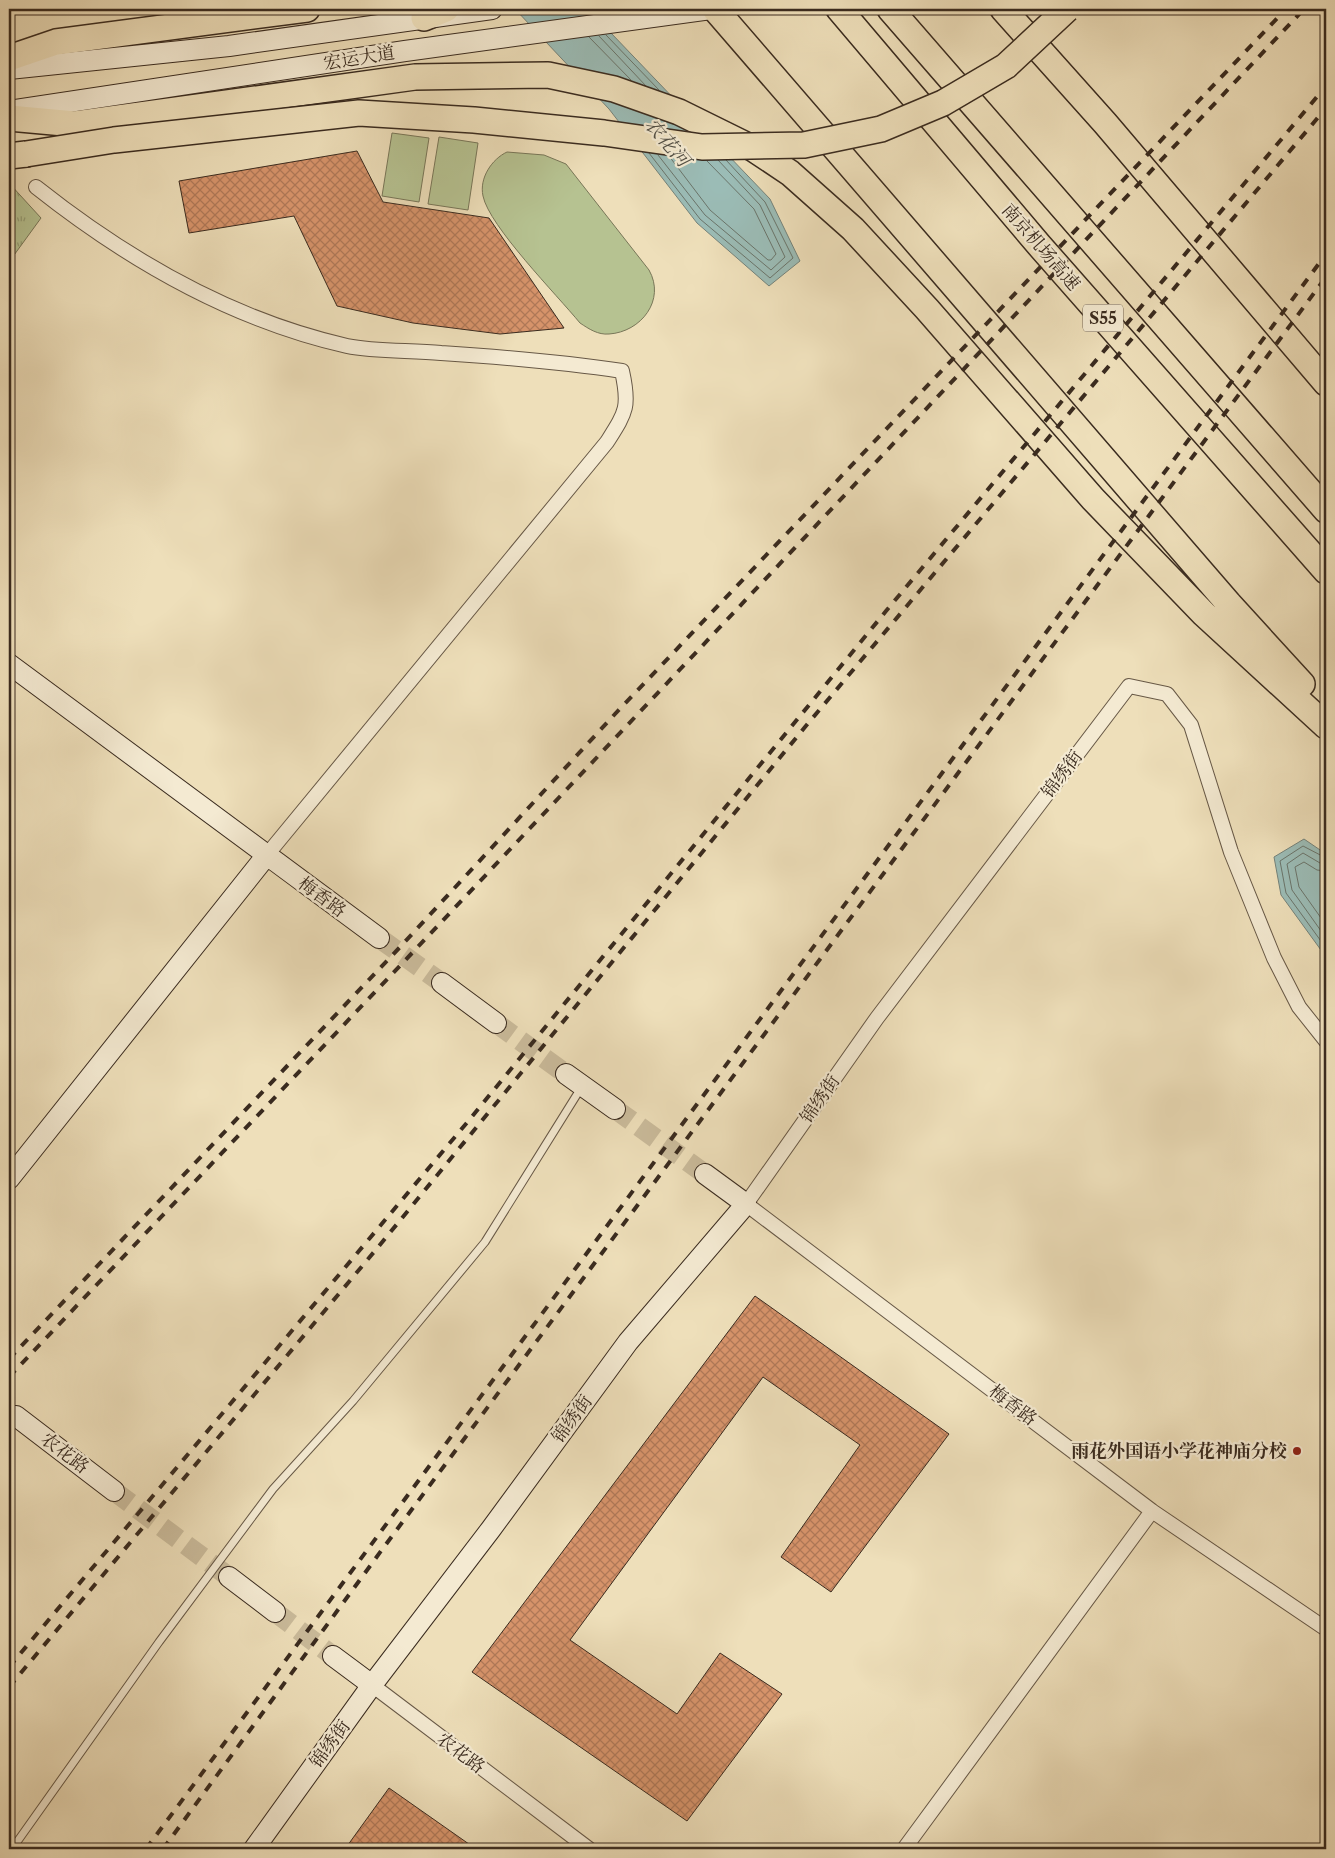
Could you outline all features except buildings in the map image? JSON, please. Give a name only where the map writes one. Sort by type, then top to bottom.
[{"type":"highway","points":[[9,58],[56,42],[308,9]]},
{"type":"highway","points":[[715,9],[1229,604],[1326,711]]},
{"type":"highway","name":"南京机场高速","points":[[839,9],[1039,245],[1326,571]]},
{"type":"highway","name":"S55","points":[[890,9],[1326,510]]},
{"type":"highway","points":[[1003,9],[1111,130],[1326,383]]},
{"type":"highway","points":[[18,155],[114,140],[359,113],[493,121],[604,133],[702,147],[804,145],[881,129],[943,103],[1006,66],[1067,9]]},
{"type":"highway","points":[[9,118],[76,124],[415,78],[548,75],[614,89],[679,112],[754,149],[790,173],[853,229],[927,309],[1093,499],[1204,614],[1326,726]]},
{"type":"street","name":"宏运大道","points":[[9,69],[229,46],[435,14],[492,9]]},
{"type":"street","name":"宏运大道","points":[[9,111],[711,9]]},
{"type":"street","points":[[9,1179],[266,856],[607,442],[622,418],[628,395],[622,371],[552,360],[348,346],[249,316],[178,283],[72,215],[36,187]]},
{"type":"street","name":"梅香路","points":[[9,664],[378,938]]},
{"type":"street","name":"锦绣街","points":[[254,1849],[372,1685],[491,1529],[628,1342],[746,1204],[877,1018],[1129,686],[1167,694],[1191,725],[1231,852],[1274,958],[1299,1007],[1326,1040]]},
{"type":"street","points":[[442,984],[496,1023]]},
{"type":"street","points":[[566,1074],[615,1109]]},
{"type":"street","name":"梅香路","points":[[705,1174],[1152,1511],[1326,1629]]},
{"type":"street","name":"农花路","points":[[16,1416],[114,1491]]},
{"type":"street","points":[[904,1849],[1152,1511]]},
{"type":"street","points":[[229,1577],[275,1612]]},
{"type":"street","name":"农花路","points":[[333,1656],[589,1849]]},
{"type":"lane","points":[[12,1849],[160,1642],[273,1489],[353,1400],[485,1242],[582,1085]]},
{"type":"green space","points":[[392,133],[429,138],[419,202],[382,196]]},
{"type":"green space","points":[[439,137],[478,143],[468,210],[428,204]]},
{"type":"green space","points":[[507,152],[544,155],[566,164],[649,270],[654,292],[652,303],[640,321],[621,332],[609,334],[597,333],[580,323],[510,242],[488,209],[482,189],[485,176],[492,164]]},
{"type":"green space","points":[[9,183],[41,218],[9,262]]},
{"type":"water","name":"农花河","points":[[515,9],[588,9],[770,199],[800,261],[769,286],[697,223],[609,109]]},
{"type":"water","points":[[1304,839],[1326,854],[1326,957],[1281,895],[1274,857]]},
{"type":"tunnel","points":[[379,938],[442,983]]},
{"type":"tunnel","points":[[496,1023],[566,1074]]},
{"type":"tunnel","points":[[615,1109],[705,1174]]},
{"type":"tunnel","points":[[114,1491],[229,1577]]},
{"type":"tunnel","points":[[275,1612],[333,1656]]},
{"type":"railway","points":[[9,1359],[401,946],[615,714],[1286,9]]},
{"type":"railway","points":[[9,1377],[1304,9]]},
{"type":"railway","points":[[9,1667],[470,1119],[886,611],[1326,86]]},
{"type":"railway","points":[[9,1687],[379,1246],[805,727],[1326,108]]},
{"type":"railway","points":[[146,1849],[1326,254]]},
{"type":"railway","points":[[163,1849],[381,1551],[1326,277]]},
{"type":"place","name":"雨花外国语小学花神庙分校","points":[[1297,1451]]}]
